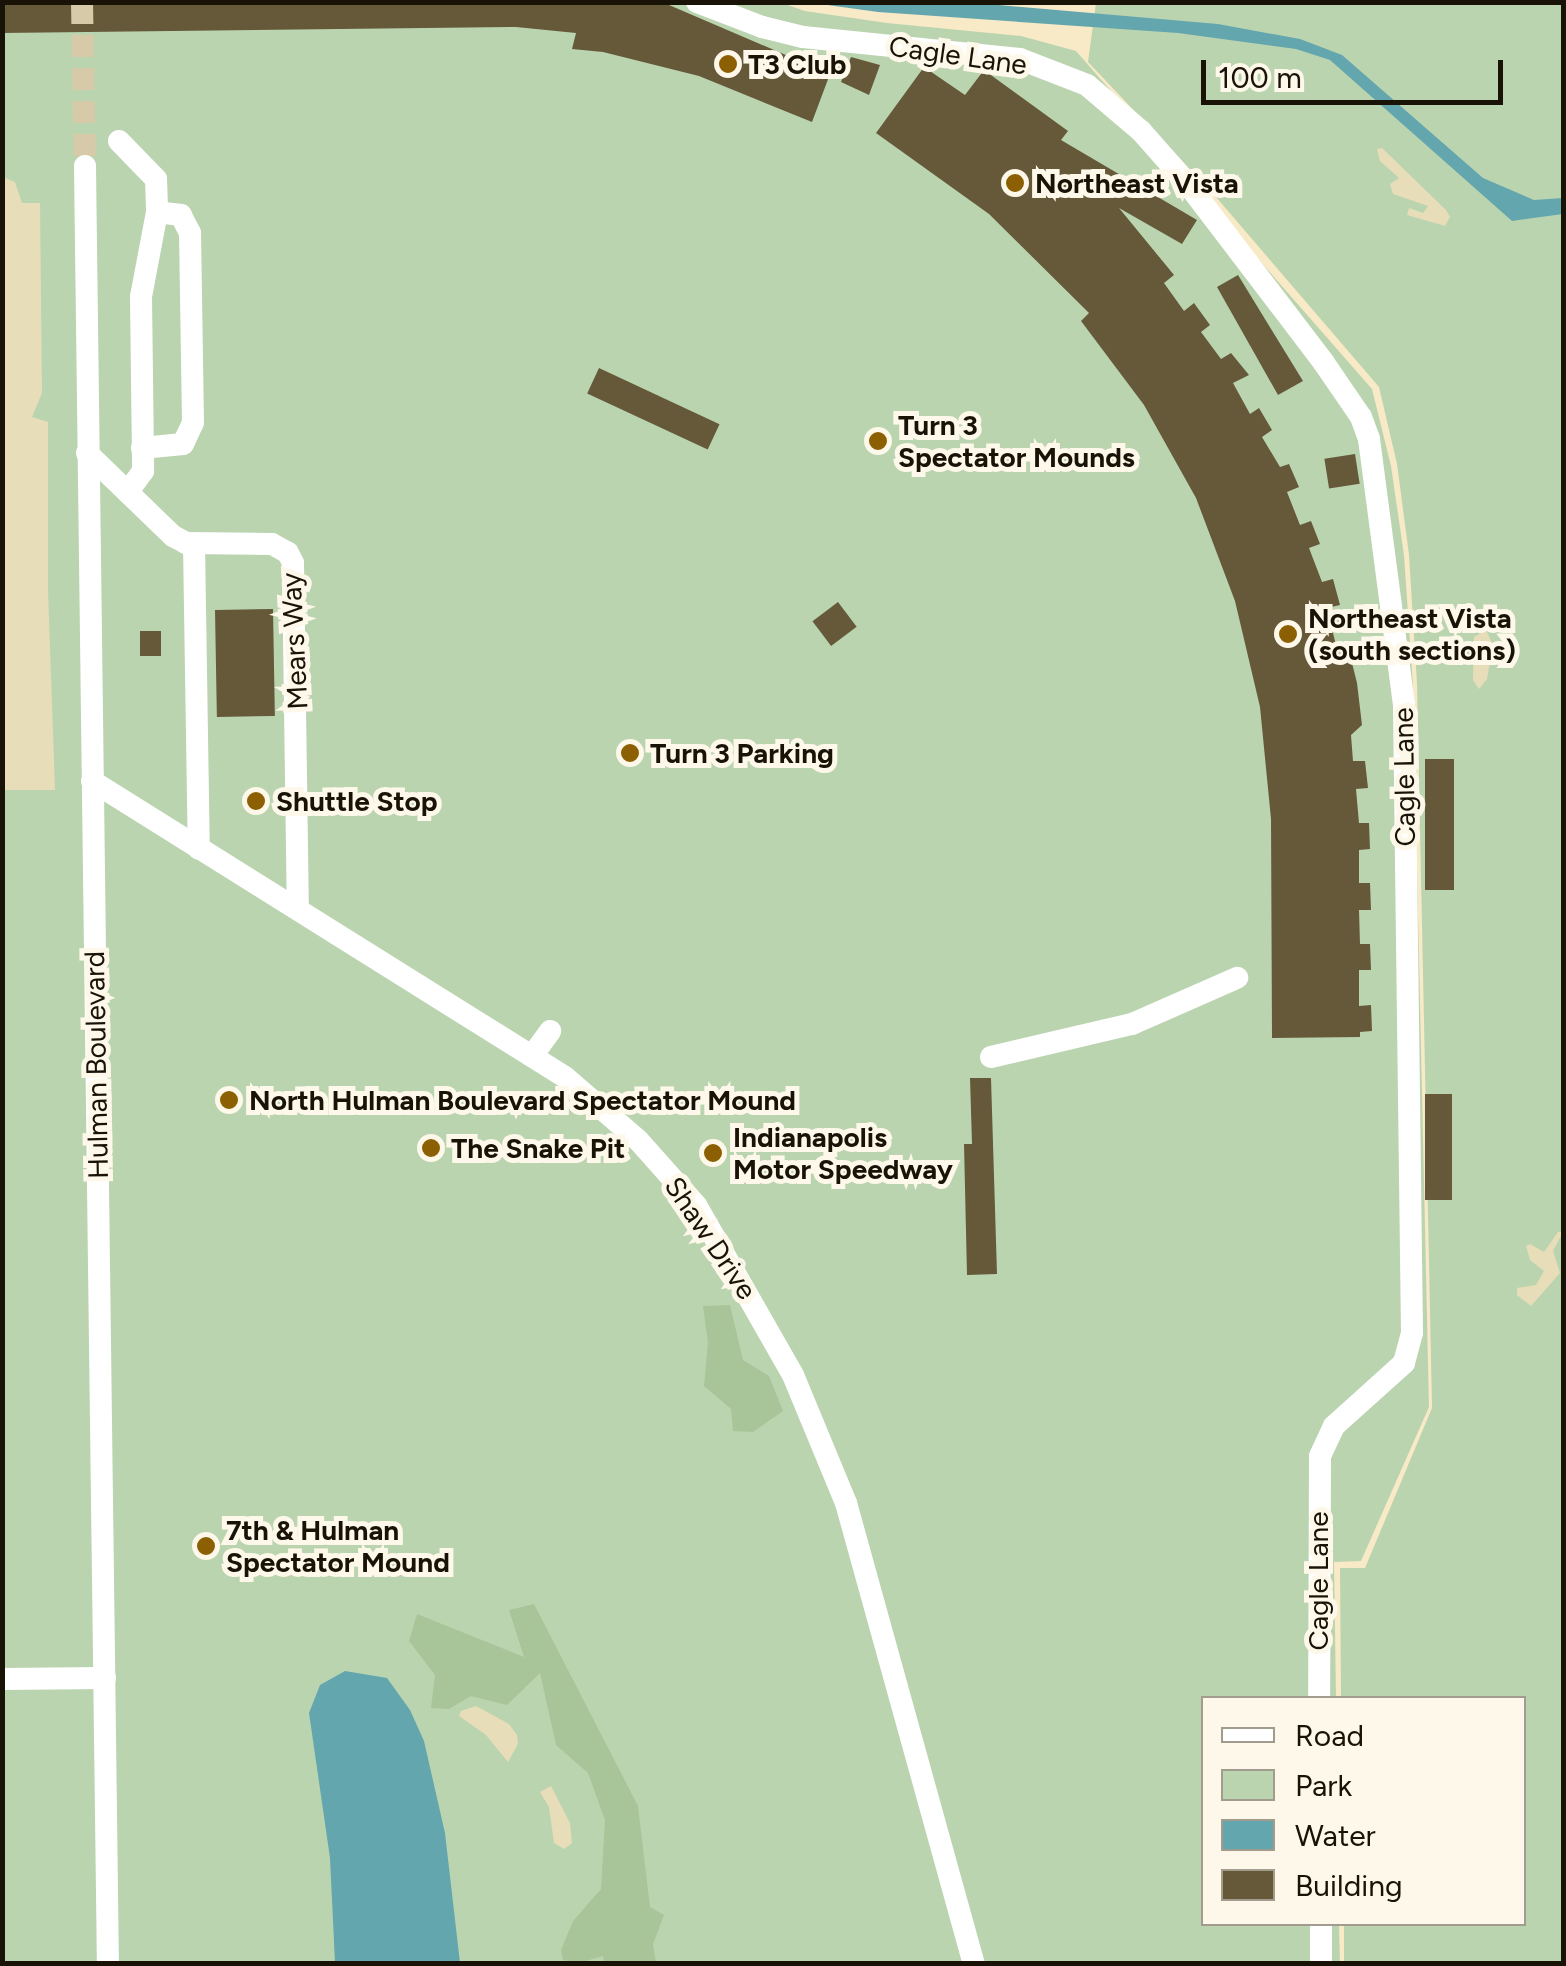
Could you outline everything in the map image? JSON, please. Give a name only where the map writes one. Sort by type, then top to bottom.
[{"type":"street","name":"Cagle Lane","points":[[697,2],[762,28],[802,37],[1020,59],[1087,86],[1142,131],[1187,183],[1324,362],[1361,416],[1370,439],[1404,705],[1412,1333],[1404,1363],[1334,1426],[1320,1456],[1319,1696]]},
{"type":"street","points":[[119,142],[156,179],[157,212],[141,298],[142,471],[128,492]]},
{"type":"street","name":"Hulman Boulevard","points":[[85,166],[108,1964]]},
{"type":"street","points":[[142,448],[183,444],[193,423],[190,233],[181,215],[157,212]]},
{"type":"street","points":[[87,453],[172,536],[194,544],[199,848]]},
{"type":"street","name":"Mears Way","points":[[194,544],[272,544],[281,546],[293,563],[298,908]]},
{"type":"street","name":"Shaw Drive","points":[[92,782],[298,908],[591,1097],[638,1140],[696,1206],[793,1375],[824,1442],[858,1540],[974,1964]]},
{"type":"street","points":[[991,1056],[1132,1024],[1237,978]]},
{"type":"street","points":[[532,1056],[550,1031]]},
{"type":"street","points":[[2,1679],[104,1678]]},
{"type":"street","points":[[1321,1926],[1321,1964]]},
{"type":"green space","name":"Indianapolis Motor Speedway","points":[[779,2],[805,11],[887,23],[1021,36],[1076,51],[1372,389],[1391,466],[1404,555],[1413,686],[1429,1407],[1361,1561],[1334,1562],[1336,1696],[1201,1696],[1201,1926],[1339,1926],[1340,1963],[3,1963],[3,3]]},
{"type":"green space","points":[[1096,3],[1563,3],[1563,1963],[1344,1963],[1344,1926],[1526,1926],[1526,1696],[1341,1696],[1340,1568],[1365,1568],[1432,1408],[1417,684],[1409,555],[1397,464],[1379,387],[1216,197],[1088,62]]},
{"type":"green space","points":[[730,1305],[743,1360],[769,1376],[783,1411],[753,1432],[733,1431],[731,1409],[704,1386],[708,1343],[703,1306]]},
{"type":"green space","points":[[534,1604],[638,1806],[650,1907],[664,1915],[653,1944],[656,1963],[604,1963],[603,1956],[579,1963],[563,1960],[561,1950],[573,1921],[601,1889],[605,1820],[588,1773],[556,1745],[540,1673],[507,1705],[471,1696],[449,1709],[431,1708],[435,1675],[409,1641],[417,1614],[524,1657],[509,1610]]},
{"type":"sand","points":[[1382,148],[1446,210],[1450,217],[1445,226],[1407,215],[1409,208],[1423,213],[1428,206],[1393,194],[1390,184],[1399,178],[1380,161],[1377,149]]},
{"type":"sand","points":[[3,177],[15,182],[22,203],[40,203],[42,393],[32,417],[48,422],[48,590],[55,790],[3,790]]},
{"type":"sand","points":[[1486,630],[1493,645],[1487,679],[1479,689],[1473,680],[1474,637]]},
{"type":"sand","points":[[1558,1232],[1563,1232],[1553,1251],[1560,1273],[1531,1306],[1517,1295],[1517,1288],[1536,1285],[1544,1271],[1530,1260],[1526,1246],[1530,1244],[1544,1252]]},
{"type":"sand","points":[[476,1706],[509,1724],[517,1735],[518,1744],[508,1762],[486,1735],[459,1716],[461,1711]]},
{"type":"sand","points":[[551,1786],[570,1823],[572,1843],[564,1849],[554,1843],[549,1807],[540,1792]]},
{"type":"water","points":[[813,3],[976,3],[1218,24],[1300,39],[1342,55],[1483,178],[1534,200],[1563,198],[1563,214],[1512,221],[1330,60],[1296,49],[1178,33],[878,12]]},
{"type":"water","points":[[345,1671],[387,1678],[410,1710],[424,1741],[445,1833],[460,1963],[335,1963],[330,1858],[309,1713],[320,1685]]},
{"type":"building","points":[[2,2],[662,2],[830,74],[812,122],[699,76],[603,52],[572,49],[576,33],[516,27],[2,33]]},
{"type":"building","points":[[851,57],[880,65],[869,95],[841,82]]},
{"type":"building","name":"Northeast Vista (south sections)","points":[[924,67],[965,95],[984,70],[1068,131],[1061,140],[1197,220],[1182,244],[1119,208],[1174,275],[1164,283],[1184,311],[1194,303],[1210,325],[1201,332],[1221,359],[1231,353],[1249,375],[1233,383],[1250,414],[1259,408],[1272,430],[1262,437],[1280,467],[1289,464],[1299,487],[1287,492],[1300,525],[1311,521],[1320,544],[1309,548],[1322,582],[1333,579],[1340,605],[1327,608],[1340,662],[1351,659],[1357,683],[1362,725],[1351,735],[1353,761],[1365,761],[1368,788],[1356,789],[1359,823],[1369,823],[1370,849],[1359,850],[1359,883],[1370,883],[1371,910],[1359,910],[1360,944],[1370,944],[1371,970],[1359,970],[1359,1006],[1371,1005],[1372,1031],[1360,1032],[1360,1037],[1272,1038],[1271,819],[1260,707],[1235,601],[1196,498],[1144,405],[1081,321],[1089,313],[989,214],[876,133]]},
{"type":"building","points":[[1238,275],[1303,381],[1278,395],[1217,287]]},
{"type":"building","points":[[599,368],[720,424],[708,450],[587,393]]},
{"type":"building","points":[[1355,454],[1360,484],[1329,488],[1324,459]]},
{"type":"building","points":[[838,602],[857,627],[831,646],[812,621]]},
{"type":"building","points":[[273,609],[275,716],[217,717],[215,610]]},
{"type":"building","points":[[140,631],[161,631],[161,656],[140,656]]},
{"type":"building","points":[[1425,759],[1454,759],[1454,890],[1425,890]]},
{"type":"building","points":[[970,1078],[991,1078],[997,1274],[967,1275],[964,1144],[972,1144]]},
{"type":"building","points":[[1425,1094],[1452,1094],[1452,1200],[1425,1200]]},
{"type":"tunnel","points":[[82,2],[85,166]]},
{"type":"place","name":"T3 Club","points":[[728,64]]},
{"type":"place","name":"Northeast Vista","points":[[1015,183]]},
{"type":"place","name":"Turn 3 Spectator Mounds","points":[[878,441]]},
{"type":"place","name":"Northeast Vista (south sections)","points":[[1288,634]]},
{"type":"place","name":"Turn 3 Parking","points":[[630,753]]},
{"type":"place","name":"Shuttle Stop","points":[[256,801]]},
{"type":"place","name":"North Hulman Boulevard Spectator Mound","points":[[229,1100]]},
{"type":"place","name":"The Snake Pit","points":[[431,1148]]},
{"type":"place","name":"Indianapolis Motor Speedway","points":[[713,1153]]},
{"type":"place","name":"7th & Hulman Spectator Mound","points":[[206,1546]]}]
